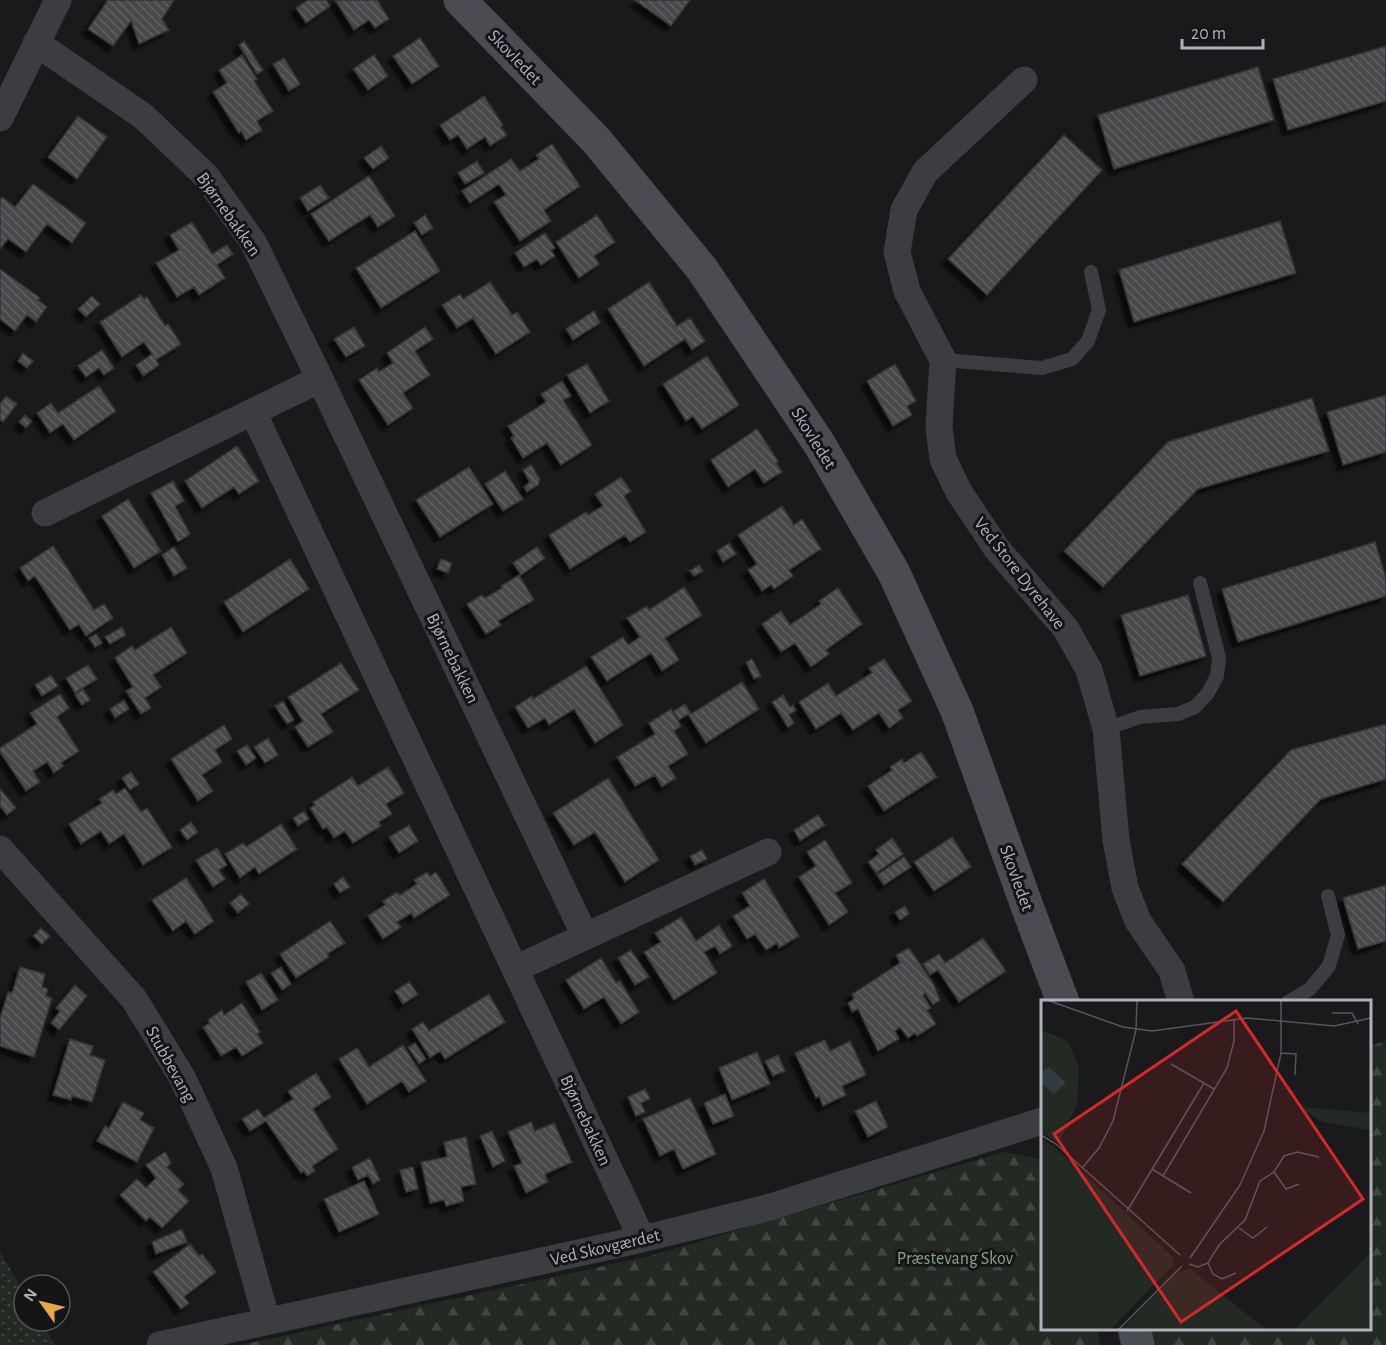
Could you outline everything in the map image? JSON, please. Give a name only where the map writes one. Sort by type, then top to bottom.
[{"type":"street","points":[[0,118],[58,0]]},
{"type":"street","name":"Skovledet","points":[[460,0],[596,140],[702,269],[820,445],[894,573],[957,711],[1063,1000]]},
{"type":"street","name":"Bjørnebakken","points":[[36,43],[143,116],[206,176],[253,242],[585,936]]},
{"type":"street","points":[[943,360],[907,291],[897,252],[904,210],[925,172],[1024,80]]},
{"type":"street","name":"Ved Store Dyrehave","points":[[943,360],[939,427],[943,459],[959,492],[997,549],[1066,629],[1089,670],[1106,729],[1116,840],[1125,888],[1138,921],[1172,970],[1180,1000]]},
{"type":"street","points":[[45,513],[320,379]]},
{"type":"street","name":"Bjørnebakken","points":[[253,412],[642,1239]]},
{"type":"street","name":"Stubbevang","points":[[0,849],[134,999],[182,1077],[224,1168],[267,1321]]},
{"type":"street","points":[[514,969],[768,852]]},
{"type":"street","name":"Skovledet","points":[[1045,952],[1048,1000]]},
{"type":"street","name":"Ved Skovgærdet","points":[[160,1345],[642,1239],[767,1208],[1041,1121]]},
{"type":"street","points":[[1134,1330],[1138,1345]]},
{"type":"lane","points":[[943,360],[1042,368],[1072,359],[1088,341],[1099,310],[1091,272]]},
{"type":"lane","points":[[1106,729],[1140,717],[1178,714],[1195,707],[1208,693],[1216,676],[1219,658],[1200,583]]},
{"type":"lane","points":[[1291,1000],[1310,989],[1329,966],[1338,935],[1328,896]]},
{"type":"green space","points":[[1386,1041],[1386,1345],[1152,1345],[1148,1330],[1371,1330],[1371,1046]]},
{"type":"green space","name":"Præstevang Skov","points":[[1004,1152],[1040,1159],[1041,1330],[1097,1330],[1100,1345],[241,1345],[650,1256]]},
{"type":"green space","points":[[0,1252],[13,1273],[12,1333],[48,1333],[55,1345],[0,1345]]},
{"type":"building","points":[[108,0],[174,0],[162,19],[169,30],[139,44],[131,21],[113,46],[88,29]]},
{"type":"building","points":[[308,0],[326,0],[330,6],[306,23],[296,8]]},
{"type":"building","points":[[335,0],[377,0],[389,19],[375,28],[369,20],[354,30]]},
{"type":"building","points":[[635,0],[690,0],[671,26]]},
{"type":"building","points":[[420,38],[439,66],[412,84],[393,56]]},
{"type":"building","points":[[244,41],[263,70],[257,74],[239,45]]},
{"type":"building","points":[[1386,46],[1386,101],[1288,130],[1273,79]]},
{"type":"building","points":[[242,55],[257,79],[254,81],[273,111],[257,121],[262,130],[246,140],[241,131],[239,133],[213,92],[227,83],[219,70]]},
{"type":"building","points":[[374,55],[388,76],[368,90],[353,69]]},
{"type":"building","points":[[284,58],[300,84],[289,91],[273,64]]},
{"type":"building","points":[[1258,67],[1274,120],[1114,169],[1098,115]]},
{"type":"building","points":[[484,96],[507,135],[490,146],[485,137],[467,149],[458,135],[450,140],[440,125]]},
{"type":"building","points":[[78,116],[107,137],[77,179],[48,157]]},
{"type":"building","points":[[1064,135],[1102,170],[987,295],[948,259]]},
{"type":"building","points":[[552,144],[580,186],[544,210],[551,221],[520,241],[494,202],[506,195],[499,184],[470,203],[462,191],[511,159],[520,171],[539,159],[536,155]]},
{"type":"building","points":[[381,146],[389,158],[373,169],[364,158]]},
{"type":"building","points":[[477,161],[484,173],[465,184],[458,173]]},
{"type":"building","points":[[369,176],[395,216],[378,227],[370,215],[329,241],[311,214]]},
{"type":"building","points":[[33,184],[86,223],[72,243],[47,224],[26,252],[8,239],[0,249],[0,200],[2,197],[15,207]]},
{"type":"building","points":[[320,185],[329,198],[308,211],[300,198]]},
{"type":"building","points":[[425,215],[433,228],[422,235],[414,223]]},
{"type":"building","points":[[597,215],[615,242],[594,256],[599,264],[579,278],[556,242]]},
{"type":"building","points":[[1280,221],[1296,273],[1134,322],[1119,270]]},
{"type":"building","points":[[192,222],[212,254],[227,245],[233,254],[217,265],[225,278],[199,295],[194,287],[177,297],[156,263],[179,250],[170,235]]},
{"type":"building","points":[[415,231],[440,271],[381,308],[356,268]]},
{"type":"building","points":[[545,233],[555,248],[551,250],[555,256],[541,265],[537,259],[524,267],[515,253]]},
{"type":"building","points":[[0,269],[40,298],[38,300],[47,307],[36,322],[27,315],[15,331],[0,319]]},
{"type":"building","points":[[490,282],[512,315],[517,312],[530,332],[496,354],[473,318],[457,328],[442,305],[460,294],[463,299]]},
{"type":"building","points":[[649,282],[677,326],[690,318],[705,341],[692,350],[685,339],[644,366],[608,309]]},
{"type":"building","points":[[141,295],[144,299],[147,297],[165,326],[168,324],[181,344],[156,360],[159,365],[143,376],[136,365],[152,354],[144,342],[122,357],[100,322]]},
{"type":"building","points":[[92,296],[100,304],[86,317],[78,309]]},
{"type":"building","points":[[594,311],[600,323],[573,340],[566,329]]},
{"type":"building","points":[[354,327],[365,346],[346,357],[334,339]]},
{"type":"building","points":[[425,327],[433,339],[415,351],[430,375],[403,393],[413,408],[388,425],[359,380],[377,368],[379,372],[393,363],[387,353]]},
{"type":"building","points":[[102,350],[114,368],[104,375],[99,368],[86,377],[78,366]]},
{"type":"building","points":[[23,353],[33,361],[27,368],[18,361]]},
{"type":"building","points":[[707,356],[739,405],[702,429],[693,416],[686,421],[663,384]]},
{"type":"building","points":[[587,364],[609,401],[590,413],[567,375]]},
{"type":"building","points":[[895,364],[916,401],[907,406],[912,415],[893,426],[867,381]]},
{"type":"building","points":[[562,381],[571,396],[563,400],[592,445],[561,465],[547,443],[523,458],[511,438],[514,436],[508,426],[546,402],[541,394]]},
{"type":"building","points":[[99,386],[116,411],[74,440],[63,424],[50,433],[37,413],[51,403],[58,413]]},
{"type":"building","points":[[1386,395],[1386,452],[1343,465],[1327,412]]},
{"type":"building","points":[[6,396],[17,404],[3,422],[0,420],[0,404]]},
{"type":"building","points":[[1312,398],[1329,451],[1198,489],[1103,587],[1064,551],[1168,442]]},
{"type":"building","points":[[25,415],[32,421],[26,428],[19,422]]},
{"type":"building","points":[[757,429],[778,461],[776,463],[782,472],[764,483],[755,469],[728,487],[711,460]]},
{"type":"building","points":[[237,446],[259,481],[239,494],[234,487],[202,508],[185,481]]},
{"type":"building","points":[[531,465],[540,479],[538,485],[527,492],[524,487],[530,482],[523,470]]},
{"type":"building","points":[[469,467],[493,504],[440,537],[416,500]]},
{"type":"building","points":[[505,471],[523,499],[503,511],[485,484]]},
{"type":"building","points":[[621,477],[631,491],[624,496],[646,532],[630,542],[625,535],[570,569],[549,535],[586,512],[588,515],[603,506],[595,494]]},
{"type":"building","points":[[173,481],[184,501],[175,506],[190,534],[178,542],[151,493]]},
{"type":"building","points":[[128,499],[161,551],[134,568],[102,516]]},
{"type":"building","points":[[782,506],[794,525],[802,519],[821,549],[789,570],[793,576],[774,589],[771,585],[762,591],[748,570],[757,564],[738,535]]},
{"type":"building","points":[[1375,542],[1386,578],[1386,596],[1238,642],[1222,589]]},
{"type":"building","points":[[729,543],[736,554],[723,562],[717,551]]},
{"type":"building","points":[[53,546],[94,610],[104,604],[113,618],[86,636],[79,624],[70,630],[35,576],[28,581],[20,568]]},
{"type":"building","points":[[174,547],[187,568],[174,576],[162,555]]},
{"type":"building","points":[[537,547],[545,558],[521,575],[513,563]]},
{"type":"building","points":[[290,559],[309,589],[243,632],[224,602]]},
{"type":"building","points":[[441,559],[452,563],[448,573],[437,569]]},
{"type":"building","points":[[699,565],[703,571],[694,576],[690,571]]},
{"type":"building","points":[[519,575],[534,600],[498,621],[501,625],[486,634],[467,604],[482,595],[485,598]]},
{"type":"building","points":[[684,587],[702,615],[665,638],[679,660],[662,671],[651,653],[607,681],[591,657],[623,637],[628,645],[640,637],[627,618],[647,606],[649,610]]},
{"type":"building","points":[[838,588],[862,624],[826,650],[829,654],[811,667],[795,643],[781,652],[762,624],[781,611],[790,625],[821,604],[819,601]]},
{"type":"building","points":[[1188,595],[1206,656],[1140,676],[1121,615]]},
{"type":"building","points":[[122,627],[126,635],[110,644],[105,637]]},
{"type":"building","points":[[171,627],[187,653],[153,675],[161,687],[145,698],[151,708],[141,714],[126,691],[133,687],[115,658],[132,646],[135,650]]},
{"type":"building","points":[[96,634],[102,643],[95,647],[89,638]]},
{"type":"building","points":[[752,659],[761,676],[754,679],[746,662]]},
{"type":"building","points":[[884,659],[912,701],[898,710],[903,718],[889,728],[879,713],[853,730],[841,713],[816,729],[799,702],[828,683],[836,696],[872,673],[869,668]]},
{"type":"building","points":[[341,663],[359,690],[321,714],[333,732],[308,747],[295,727],[303,721],[288,697]]},
{"type":"building","points":[[88,665],[97,679],[75,693],[66,678]]},
{"type":"building","points":[[586,666],[623,725],[595,743],[574,709],[549,725],[545,718],[528,728],[515,707],[532,696],[533,699]]},
{"type":"building","points":[[51,675],[58,686],[42,696],[35,685]]},
{"type":"building","points":[[742,682],[759,709],[706,743],[688,714],[679,720],[674,711],[685,704],[691,714]]},
{"type":"building","points":[[83,689],[90,700],[82,705],[75,695]]},
{"type":"building","points":[[60,694],[69,708],[57,717],[79,751],[61,763],[64,766],[54,773],[47,762],[33,771],[40,782],[26,791],[0,752],[0,748],[37,724],[30,713]]},
{"type":"building","points":[[783,695],[790,707],[793,705],[796,710],[789,715],[794,723],[788,727],[772,702]]},
{"type":"building","points":[[124,700],[129,709],[115,718],[110,709]]},
{"type":"building","points":[[283,701],[294,720],[287,724],[275,706]]},
{"type":"building","points":[[671,709],[681,726],[674,731],[688,754],[668,766],[676,778],[662,787],[655,775],[635,786],[617,757],[655,734],[649,723]]},
{"type":"building","points":[[1386,724],[1386,779],[1321,799],[1223,902],[1182,864],[1291,750]]},
{"type":"building","points":[[224,725],[232,739],[215,750],[222,762],[202,775],[213,791],[198,801],[171,759]]},
{"type":"building","points":[[268,738],[278,755],[265,763],[254,747]]},
{"type":"building","points":[[247,745],[256,758],[246,765],[237,751]]},
{"type":"building","points":[[921,752],[937,777],[884,811],[868,786],[892,770],[890,767],[902,759],[904,763]]},
{"type":"building","points":[[388,767],[404,793],[386,804],[392,814],[379,822],[381,826],[353,843],[345,831],[334,838],[327,827],[323,829],[310,808],[315,805],[313,802],[352,777],[358,786]]},
{"type":"building","points":[[131,772],[139,784],[130,790],[122,778]]},
{"type":"building","points":[[608,778],[659,860],[625,882],[595,832],[574,845],[553,813]]},
{"type":"building","points":[[125,788],[141,812],[147,808],[172,847],[143,865],[124,834],[109,844],[101,831],[81,844],[69,824],[102,803],[99,799],[113,790],[116,794]]},
{"type":"building","points":[[0,789],[16,808],[7,815],[0,806]]},
{"type":"building","points":[[304,811],[309,819],[298,826],[293,818]]},
{"type":"building","points":[[818,815],[825,825],[800,841],[794,830]]},
{"type":"building","points":[[191,822],[198,832],[187,840],[180,830]]},
{"type":"building","points":[[281,824],[297,849],[259,874],[255,867],[240,878],[225,854],[243,843],[246,847]]},
{"type":"building","points":[[409,825],[418,841],[399,853],[389,837]]},
{"type":"building","points":[[952,837],[971,867],[934,891],[914,862]]},
{"type":"building","points":[[892,838],[903,854],[876,873],[868,862],[879,854],[876,850]]},
{"type":"building","points":[[825,840],[852,883],[835,893],[848,912],[829,925],[799,877],[816,866],[807,852]]},
{"type":"building","points":[[217,848],[227,865],[219,870],[225,879],[213,887],[196,860]]},
{"type":"building","points":[[702,850],[707,859],[695,865],[690,856]]},
{"type":"building","points":[[904,857],[911,867],[884,885],[877,875]]},
{"type":"building","points":[[427,872],[430,876],[436,872],[450,895],[414,918],[411,913],[397,922],[401,927],[383,939],[368,916],[385,905],[383,901],[397,892],[400,895],[417,884],[414,880]]},
{"type":"building","points":[[343,877],[350,887],[340,893],[334,884]]},
{"type":"building","points":[[186,878],[214,921],[195,934],[186,921],[173,931],[152,900]]},
{"type":"building","points":[[764,879],[799,936],[779,948],[777,943],[766,950],[755,934],[747,939],[733,916],[750,906],[742,893]]},
{"type":"building","points":[[1386,885],[1386,941],[1358,949],[1343,898]]},
{"type":"building","points":[[241,894],[249,904],[238,913],[230,903]]},
{"type":"building","points":[[905,906],[909,914],[900,920],[895,912]]},
{"type":"building","points":[[681,917],[696,941],[719,925],[732,946],[720,954],[715,946],[704,952],[717,973],[674,1000],[644,952],[661,942],[655,933]]},
{"type":"building","points":[[330,921],[345,943],[327,954],[329,957],[296,978],[280,954]]},
{"type":"building","points":[[41,928],[50,936],[42,944],[33,936]]},
{"type":"building","points":[[983,938],[1006,971],[959,1002],[938,970],[930,975],[923,964],[939,954],[945,963]]},
{"type":"building","points":[[909,948],[933,983],[940,1000],[933,1005],[925,993],[923,995],[931,1008],[927,1010],[936,1024],[917,1036],[915,1033],[908,1038],[900,1027],[895,1031],[899,1039],[878,1051],[858,1009],[852,1012],[848,1003],[854,999],[852,994],[900,963],[896,955]]},
{"type":"building","points":[[631,950],[649,977],[635,985],[618,958]]},
{"type":"building","points":[[601,958],[616,983],[620,981],[639,1012],[621,1024],[604,997],[584,1009],[566,980]]},
{"type":"building","points":[[20,967],[45,974],[42,987],[48,989],[46,996],[52,998],[34,1057],[0,1046],[0,1018],[8,992],[12,993]]},
{"type":"building","points":[[281,967],[291,984],[282,990],[271,973]]},
{"type":"building","points":[[261,973],[278,1000],[262,1010],[246,982]]},
{"type":"building","points":[[409,982],[418,994],[403,1004],[395,991]]},
{"type":"building","points":[[75,985],[87,996],[59,1030],[51,1023],[60,1011],[56,1008]]},
{"type":"building","points":[[489,994],[505,1022],[445,1059],[440,1051],[430,1058],[412,1029],[423,1022],[429,1031]]},
{"type":"building","points":[[242,1003],[260,1032],[257,1034],[263,1043],[242,1056],[236,1047],[221,1056],[203,1027],[210,1023],[208,1020],[222,1010],[224,1015]]},
{"type":"building","points":[[70,1039],[93,1046],[90,1055],[105,1060],[92,1102],[72,1096],[71,1100],[53,1095]]},
{"type":"building","points":[[825,1040],[830,1051],[850,1041],[866,1075],[842,1086],[846,1095],[823,1106],[819,1096],[816,1098],[795,1053]]},
{"type":"building","points":[[415,1043],[426,1059],[419,1064],[408,1047]]},
{"type":"building","points":[[403,1045],[426,1081],[409,1092],[402,1081],[367,1104],[339,1059],[357,1048],[369,1067]]},
{"type":"building","points":[[757,1052],[770,1084],[732,1100],[719,1068]]},
{"type":"building","points":[[778,1055],[785,1071],[773,1076],[765,1061]]},
{"type":"building","points":[[316,1073],[331,1097],[313,1109],[338,1149],[312,1166],[315,1171],[307,1176],[304,1171],[301,1173],[266,1121],[250,1131],[242,1119],[258,1109],[264,1118],[293,1099],[288,1091]]},
{"type":"building","points":[[645,1089],[650,1099],[641,1103],[645,1112],[636,1116],[628,1097]]},
{"type":"building","points":[[725,1094],[734,1116],[713,1124],[704,1103]]},
{"type":"building","points":[[690,1098],[716,1154],[683,1169],[674,1149],[660,1156],[643,1119]]},
{"type":"building","points":[[876,1101],[888,1127],[868,1137],[855,1111]]},
{"type":"building","points":[[123,1102],[144,1113],[140,1120],[154,1128],[137,1162],[97,1141],[105,1126],[109,1128]]},
{"type":"building","points":[[531,1122],[535,1131],[554,1123],[572,1162],[545,1174],[548,1182],[526,1193],[514,1166],[522,1163],[508,1132]]},
{"type":"building","points":[[492,1131],[505,1161],[493,1167],[480,1136]]},
{"type":"building","points":[[466,1137],[476,1184],[461,1187],[464,1201],[446,1206],[444,1200],[430,1203],[421,1162],[447,1157],[444,1142]]},
{"type":"building","points":[[165,1152],[171,1163],[167,1167],[184,1184],[178,1190],[189,1201],[162,1228],[150,1217],[146,1221],[120,1195],[137,1179],[146,1188],[156,1178],[146,1165]]},
{"type":"building","points":[[370,1158],[380,1180],[373,1184],[368,1175],[358,1180],[352,1167]]},
{"type":"building","points":[[413,1167],[418,1189],[406,1192],[400,1170]]},
{"type":"building","points":[[364,1181],[379,1214],[339,1232],[324,1199]]},
{"type":"building","points":[[182,1229],[187,1242],[156,1254],[152,1242]]},
{"type":"building","points":[[190,1244],[199,1256],[202,1254],[216,1272],[184,1297],[189,1303],[181,1309],[153,1272]]}]
